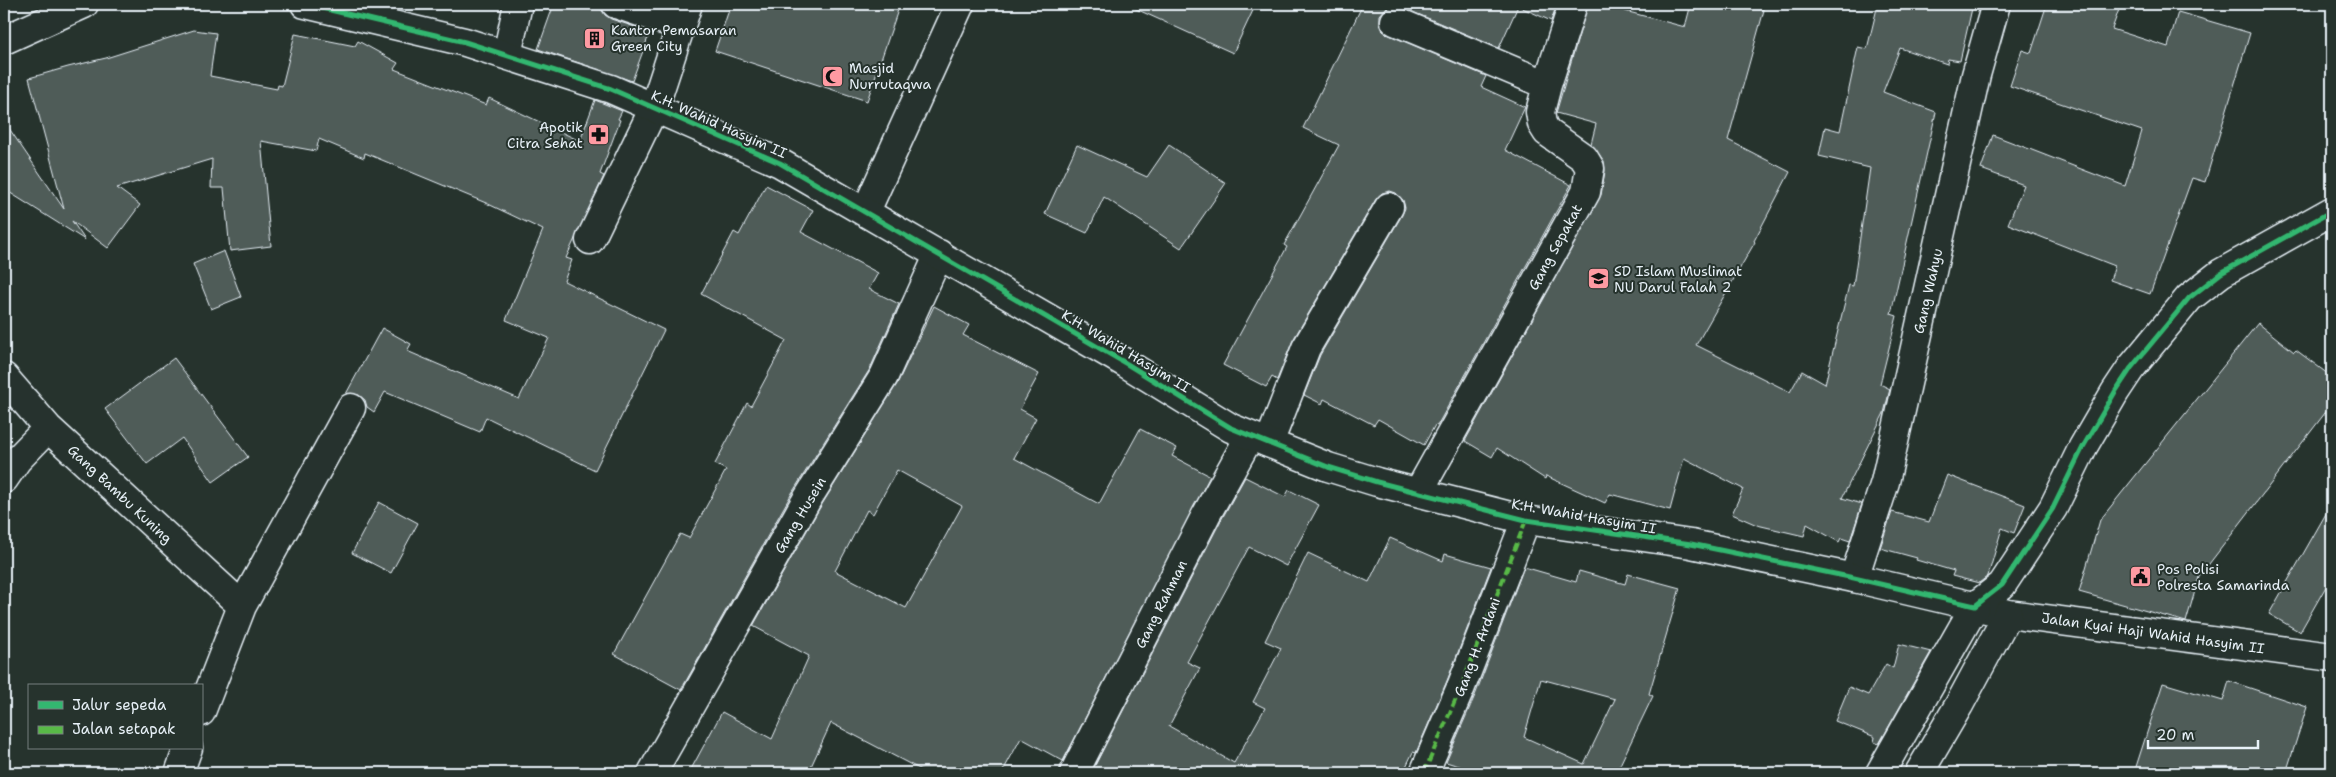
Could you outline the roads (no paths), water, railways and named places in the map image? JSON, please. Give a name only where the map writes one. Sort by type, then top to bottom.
[{"type":"street","points":[[4,40],[84,4]]},
{"type":"street","name":"K.H. Wahid Hasyim II","points":[[306,4],[464,42],[612,89],[780,163],[940,254],[1231,428],[1328,467],[1526,520],[1690,544],[1854,578],[1975,606]]},
{"type":"street","points":[[507,55],[518,4]]},
{"type":"street","points":[[590,240],[654,108],[685,15],[616,4]]},
{"type":"street","points":[[866,211],[960,4]]},
{"type":"street","name":"Gang Sepakat","points":[[1419,492],[1586,192],[1590,168],[1584,158],[1547,132],[1542,124],[1540,112],[1573,4]]},
{"type":"street","name":"Gang Wahyu","points":[[1854,578],[1885,482],[1974,85],[1996,4]]},
{"type":"street","points":[[1396,21],[1547,85]]},
{"type":"street","name":"Gang Rahman","points":[[1074,773],[1206,515],[1259,439],[1306,348],[1389,207]]},
{"type":"street","points":[[1880,773],[1975,606],[2002,585],[2053,508],[2083,447],[2131,368],[2189,298],[2221,273],[2332,211]]},
{"type":"street","name":"Gang Husein","points":[[652,773],[806,501],[884,376],[940,254]]},
{"type":"street","name":"Gang Bambu Kuning","points":[[4,377],[48,428],[242,606]]},
{"type":"street","points":[[202,709],[242,606],[351,408]]},
{"type":"street","points":[[4,479],[17,460],[48,428]]},
{"type":"street","name":"Gang H. Ardani","points":[[1416,773],[1424,773],[1462,687],[1526,520]]},
{"type":"street","points":[[1919,773],[1959,705],[2008,614],[2002,585]]},
{"type":"street","name":"Jalan Kyai Haji Wahid Hasyim II","points":[[1975,606],[2008,614],[2332,657]]},
{"type":"street","points":[[179,773],[187,750]]},
{"type":"place","name":"Kantor Pemasaran Green City","points":[[595,38]]},
{"type":"place","name":"Masjid Nurrutaqwa","points":[[833,76]]},
{"type":"place","name":"Apotik Citra Sehat","points":[[599,135]]},
{"type":"place","name":"SD Islam Muslimat NU Darul Falah 2","points":[[1598,279]]},
{"type":"place","name":"Pos Polisi Polresta Samarinda","points":[[2141,577]]}]
